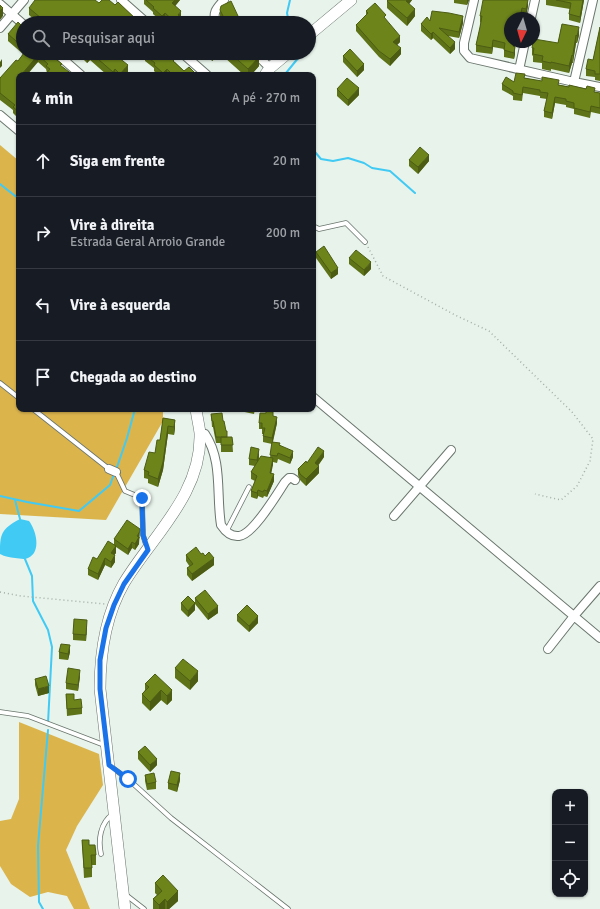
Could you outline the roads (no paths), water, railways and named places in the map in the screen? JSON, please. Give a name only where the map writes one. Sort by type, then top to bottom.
[{"type":"main road","points":[[316,30],[351,0]]},
{"type":"main road","points":[[268,71],[280,60]]},
{"type":"main road","points":[[126,909],[100,689],[100,660],[106,628],[114,605],[124,584],[176,512],[192,478],[198,458],[200,433],[196,412]]},
{"type":"street","points":[[0,28],[24,0]]},
{"type":"street","points":[[121,0],[140,16]]},
{"type":"street","points":[[214,16],[216,9],[224,0]]},
{"type":"street","points":[[474,0],[464,43],[464,50],[470,58],[600,87]]},
{"type":"street","points":[[532,12],[535,0]]},
{"type":"street","points":[[574,82],[594,0]]},
{"type":"street","points":[[0,4],[16,18]]},
{"type":"street","points":[[519,70],[524,48]]},
{"type":"street","points":[[64,60],[78,72]]},
{"type":"street","points":[[190,60],[204,72]]},
{"type":"street","points":[[260,60],[268,71]]},
{"type":"street","points":[[0,115],[16,128]]},
{"type":"street","points":[[316,399],[600,638]]},
{"type":"street","points":[[200,433],[205,434],[213,449],[217,464],[221,525],[226,532],[234,536],[245,534],[264,512],[284,482],[289,478],[296,480]]},
{"type":"street","points":[[394,516],[451,450]]},
{"type":"street","points":[[548,649],[600,586]]},
{"type":"lane","points":[[316,228],[319,229],[346,223],[365,242]]},
{"type":"lane","points":[[0,382],[16,395]]},
{"type":"lane","points":[[37,412],[113,471],[125,491],[142,498],[143,535],[148,550]]},
{"type":"lane","points":[[226,532],[249,487]]},
{"type":"lane","points":[[0,712],[28,716],[106,746]]},
{"type":"lane","points":[[109,765],[128,779],[172,818],[288,909]]},
{"type":"lane","points":[[102,854],[99,845],[99,838],[107,818],[115,813]]},
{"type":"lane","points":[[124,894],[144,909]]},
{"type":"water","points":[[20,519],[29,521],[32,525],[36,541],[35,551],[32,555],[25,559],[8,557],[0,554],[1,537],[5,529]]},
{"type":"waterway","points":[[288,16],[290,0]]},
{"type":"waterway","points":[[287,72],[297,60]]},
{"type":"waterway","points":[[316,153],[321,159],[333,161],[348,158],[364,163],[372,168],[390,171],[415,193]]},
{"type":"waterway","points":[[0,184],[16,197]]},
{"type":"waterway","points":[[116,470],[134,412]]},
{"type":"waterway","points":[[0,496],[79,511],[110,485],[114,474]]},
{"type":"waterway","points":[[15,500],[20,519]]},
{"type":"waterway","points":[[25,559],[32,576],[33,601],[48,630],[52,647],[48,723]]},
{"type":"waterway","points":[[43,909],[39,902],[38,846],[48,730]]}]
